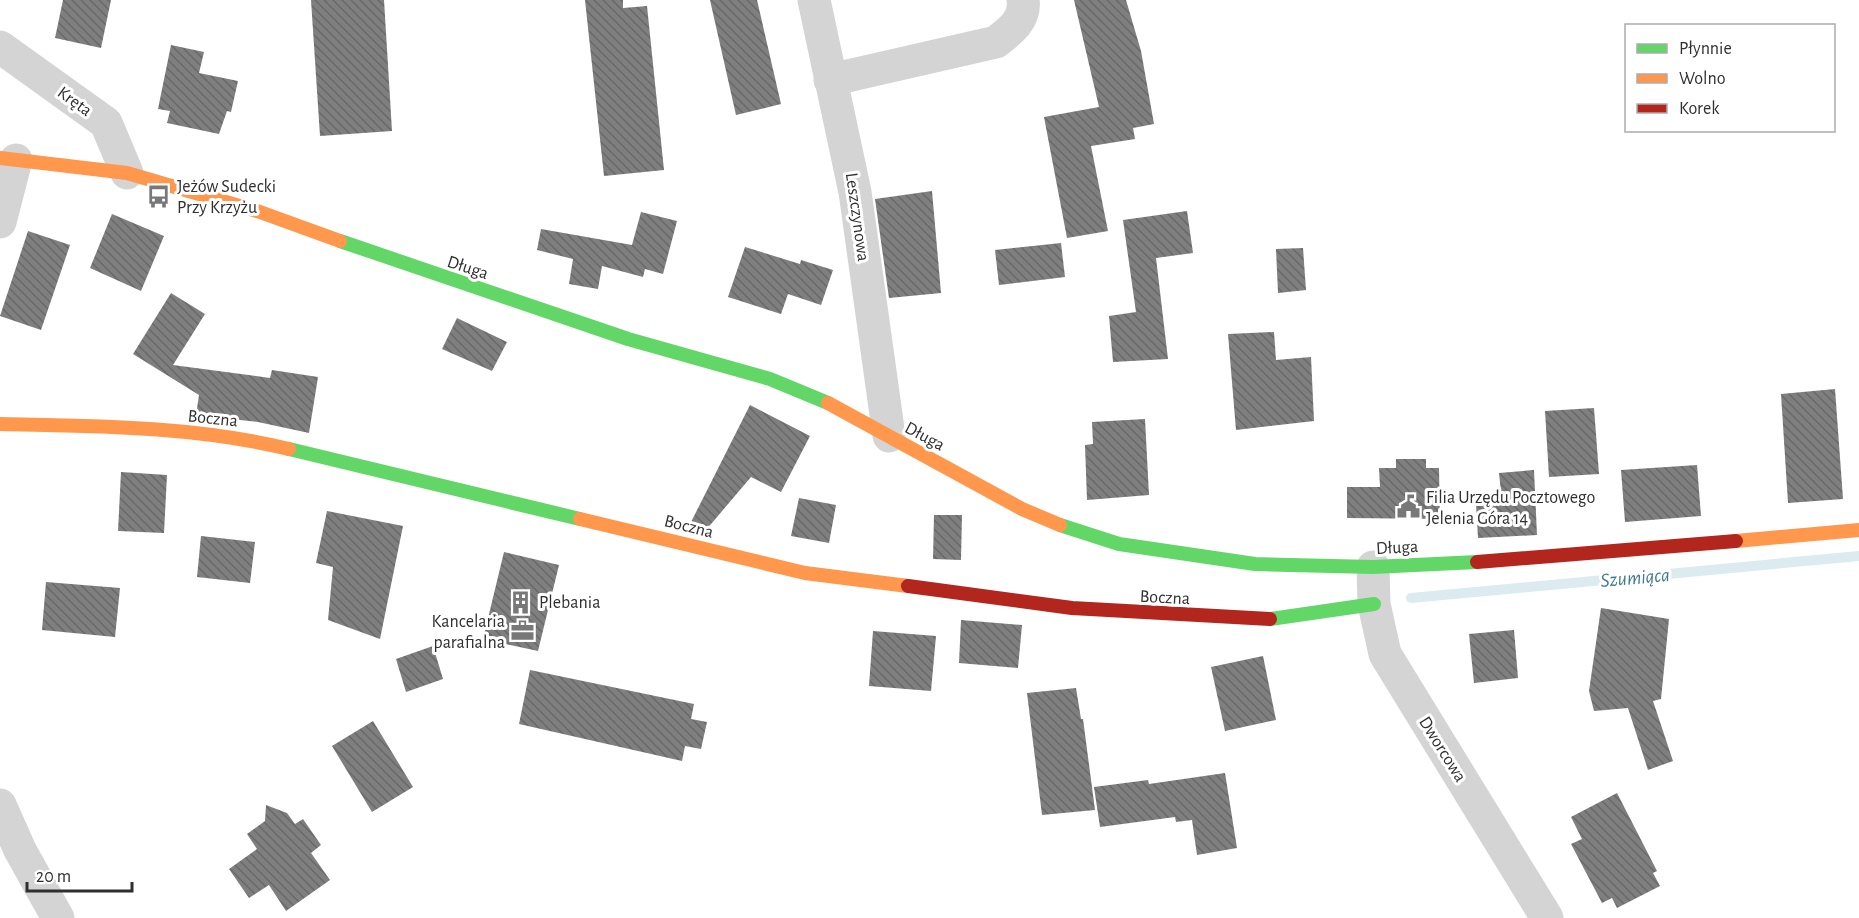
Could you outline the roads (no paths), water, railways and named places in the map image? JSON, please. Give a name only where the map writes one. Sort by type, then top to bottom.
[{"type":"street","name":"Leszczynowa","points":[[814,0],[855,192],[889,436]]},
{"type":"street","points":[[830,80],[996,42],[1016,27],[1024,7],[1023,0]]},
{"type":"street","name":"Kręta","points":[[0,47],[106,123],[127,173]]},
{"type":"street","points":[[0,222],[8,159]]},
{"type":"street","name":"Długa","points":[[8,159],[127,173],[260,212],[380,256],[628,339],[770,379],[827,402],[1022,509],[1078,533],[1119,544],[1255,564],[1373,567],[1701,546],[1859,530]]},
{"type":"street","name":"Boczna","points":[[0,424],[133,427],[256,441],[805,573],[1026,602],[1109,612],[1261,620],[1374,604]]},
{"type":"street","name":"Dworcowa","points":[[1373,567],[1374,604],[1385,654],[1547,918]]},
{"type":"street","points":[[0,805],[20,850],[58,918]]},
{"type":"waterway","name":"Szumiąca","points":[[1411,598],[1859,556]]},
{"type":"place","name":"Jeżów Sudecki Przy Krzyżu","points":[[159,196]]},
{"type":"place","name":"Filia Urzędu Pocztowego Jelenia Góra 14","points":[[1408,507]]},
{"type":"place","name":"Plebania","points":[[521,602]]},
{"type":"place","name":"Kancelaria parafialna","points":[[523,631]]}]
